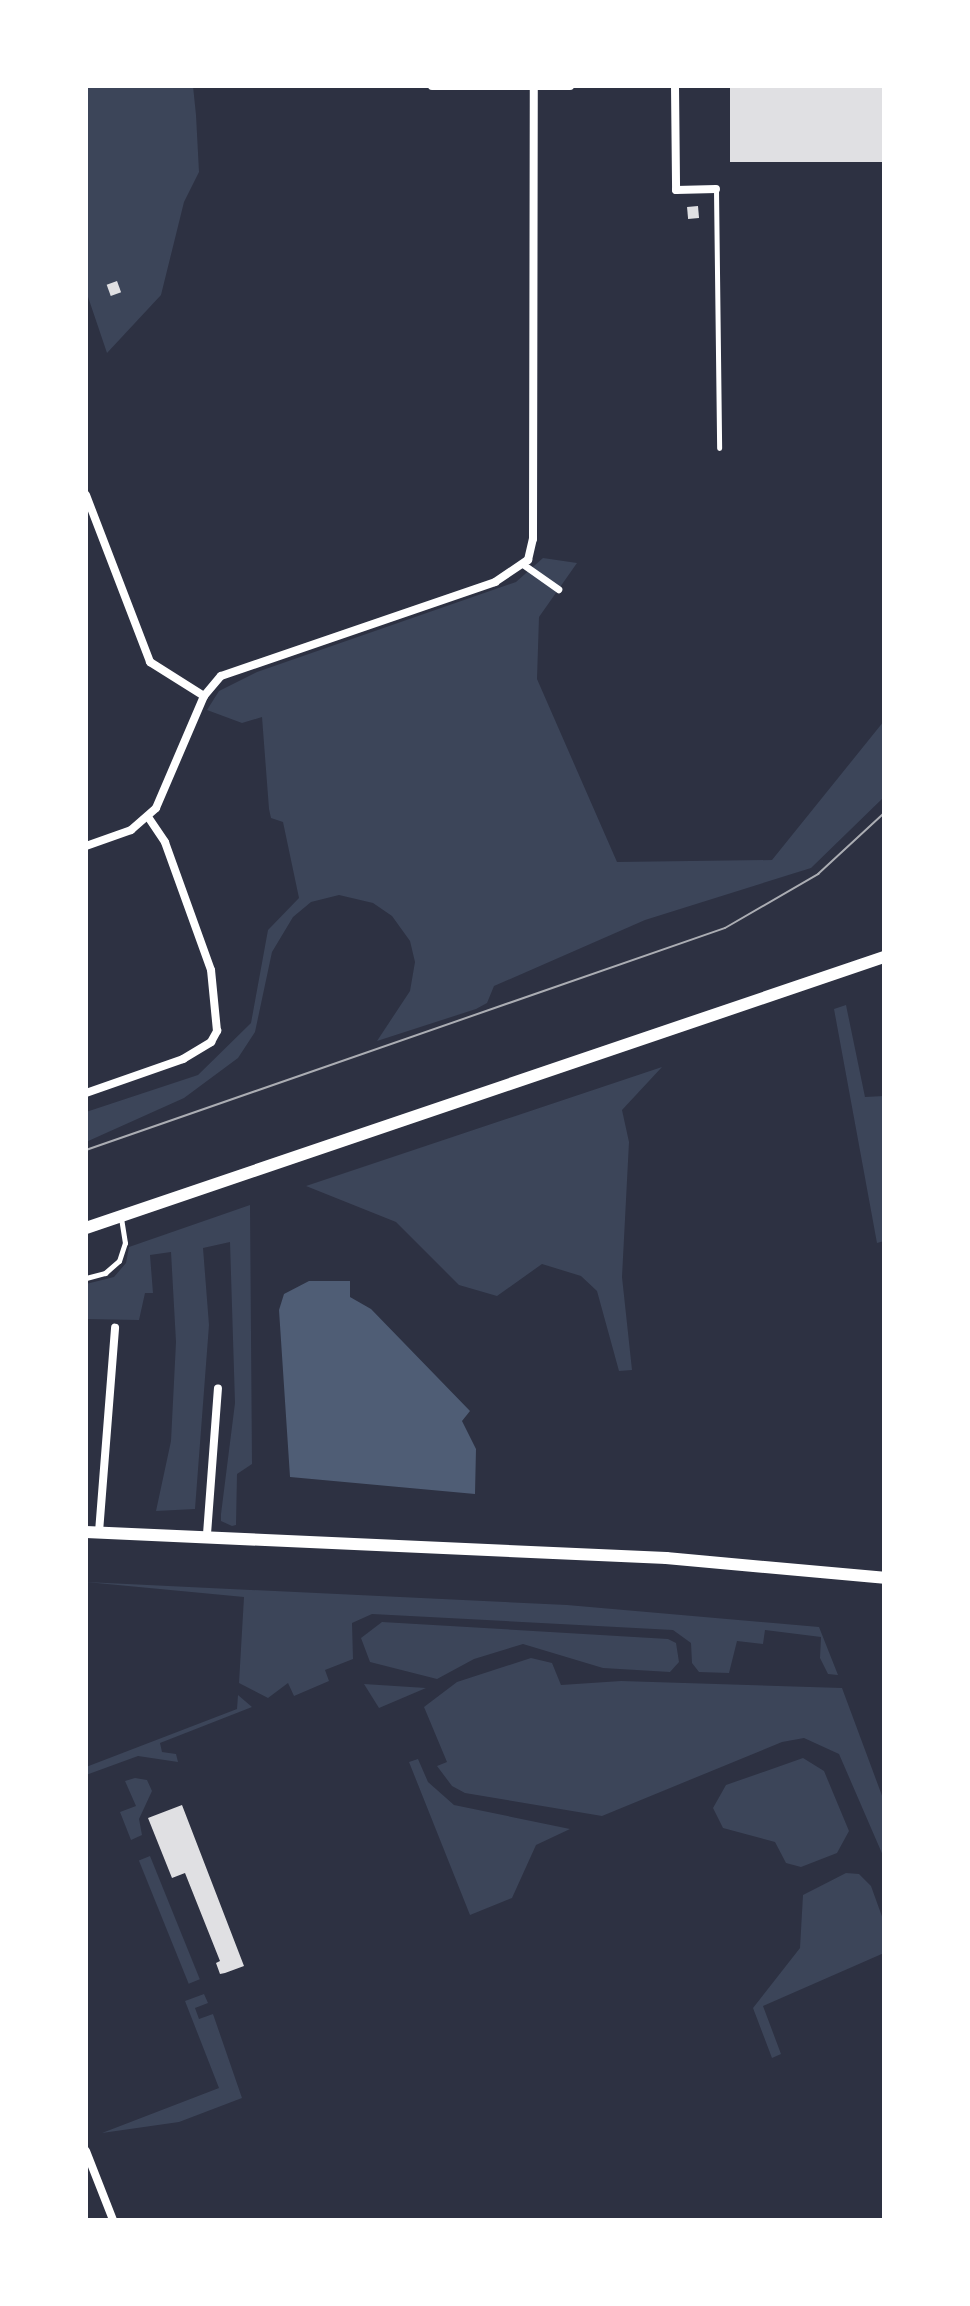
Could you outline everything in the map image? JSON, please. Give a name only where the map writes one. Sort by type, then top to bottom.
[{"type":"street","points":[[432,86],[570,86]]},
{"type":"street","points":[[675,86],[676,190],[716,189]]},
{"type":"street","points":[[86,846],[131,830],[148,817],[166,791],[204,696],[231,672],[495,582],[524,565],[533,539],[534,87]]},
{"type":"street","points":[[86,495],[150,662],[204,696]]},
{"type":"street","points":[[524,565],[558,589]]},
{"type":"street","points":[[86,1093],[183,1059],[211,1042],[217,1031],[211,970],[165,842],[148,817]]},
{"type":"street","points":[[86,1228],[884,957]]},
{"type":"street","points":[[115,1328],[92,1532],[207,1534],[666,1558],[884,1578]]},
{"type":"street","points":[[207,1534],[218,1388]]},
{"type":"street","points":[[86,2151],[113,2220]]},
{"type":"lane","points":[[716,189],[719,448]]},
{"type":"lane","points":[[86,1278],[105,1273],[119,1261],[125,1243],[121,1216]]},
{"type":"shaded area","points":[[86,86],[193,86],[196,115],[199,172],[184,202],[161,295],[107,353],[86,291]]},
{"type":"shaded area","points":[[543,558],[577,563],[539,617],[537,679],[617,862],[772,860],[884,721],[884,797],[811,868],[645,920],[494,986],[487,1003],[476,1009],[377,1041],[410,991],[415,962],[410,941],[392,916],[373,903],[339,895],[311,902],[293,917],[272,952],[255,1032],[238,1058],[184,1098],[86,1142],[86,1112],[198,1075],[251,1023],[268,930],[299,898],[283,822],[271,818],[269,809],[262,717],[242,723],[207,710],[219,691],[257,672],[516,582]]},
{"type":"shaded area","points":[[846,1005],[865,1097],[884,1096],[884,1241],[877,1243],[834,1009]]},
{"type":"shaded area","points":[[662,1067],[622,1110],[629,1142],[622,1277],[632,1370],[619,1371],[597,1291],[581,1276],[542,1264],[497,1296],[459,1285],[396,1222],[306,1186]]},
{"type":"shaded area","points":[[250,1205],[252,1464],[237,1474],[236,1525],[232,1526],[221,1521],[235,1403],[230,1242],[203,1248],[209,1325],[195,1509],[156,1511],[171,1441],[176,1342],[171,1252],[150,1255],[153,1293],[145,1293],[139,1320],[86,1319],[86,1284],[114,1277],[126,1263],[129,1247]]},
{"type":"shaded area","points":[[309,1281],[350,1281],[350,1297],[371,1309],[470,1411],[462,1421],[476,1449],[475,1494],[290,1477],[279,1310],[284,1294]]},
{"type":"shaded area","points":[[86,1582],[567,1605],[819,1627],[838,1675],[828,1674],[820,1658],[821,1637],[765,1630],[763,1644],[737,1641],[729,1673],[699,1672],[692,1663],[691,1643],[673,1630],[372,1614],[352,1623],[353,1659],[325,1670],[329,1681],[294,1696],[288,1683],[268,1698],[239,1683],[244,1597]]},
{"type":"shaded area","points":[[382,1622],[668,1639],[676,1643],[679,1662],[670,1672],[603,1668],[523,1644],[474,1659],[437,1679],[370,1662],[361,1638]]},
{"type":"shaded area","points":[[531,1658],[552,1663],[561,1685],[621,1681],[842,1688],[884,1801],[884,1858],[839,1754],[804,1738],[782,1742],[602,1816],[465,1793],[452,1786],[437,1766],[447,1762],[424,1707],[457,1682]]},
{"type":"shaded area","points":[[364,1684],[426,1688],[379,1708]]},
{"type":"shaded area","points":[[238,1695],[252,1707],[160,1743],[162,1752],[176,1754],[178,1762],[138,1756],[86,1775],[86,1767],[237,1709]]},
{"type":"shaded area","points":[[803,1758],[824,1771],[849,1831],[837,1853],[801,1867],[786,1863],[775,1842],[723,1828],[713,1808],[726,1785]]},
{"type":"shaded area","points":[[418,1759],[428,1782],[454,1805],[570,1829],[536,1845],[512,1898],[470,1915],[409,1762]]},
{"type":"shaded area","points":[[135,1778],[147,1780],[152,1791],[139,1819],[142,1835],[131,1840],[120,1812],[136,1806],[125,1781]]},
{"type":"shaded area","points":[[150,1856],[200,1979],[189,1984],[139,1860]]},
{"type":"shaded area","points":[[846,1873],[859,1874],[871,1886],[884,1922],[884,1953],[763,2006],[781,2054],[772,2058],[753,2008],[800,1948],[803,1895]]},
{"type":"shaded area","points":[[204,1994],[208,2003],[195,2008],[199,2019],[213,2014],[242,2098],[179,2122],[102,2133],[219,2088],[185,2001]]},
{"type":"building","points":[[730,86],[884,86],[884,162],[730,162]]},
{"type":"building","points":[[698,206],[699,218],[688,219],[687,207]]},
{"type":"building","points":[[117,281],[121,292],[111,296],[107,285]]},
{"type":"building","points":[[182,1805],[244,1966],[225,1973],[220,1974],[216,1963],[220,1961],[185,1873],[172,1878],[148,1818]]},
{"type":"tram line","points":[[86,1150],[725,928],[818,874],[884,813]]}]
